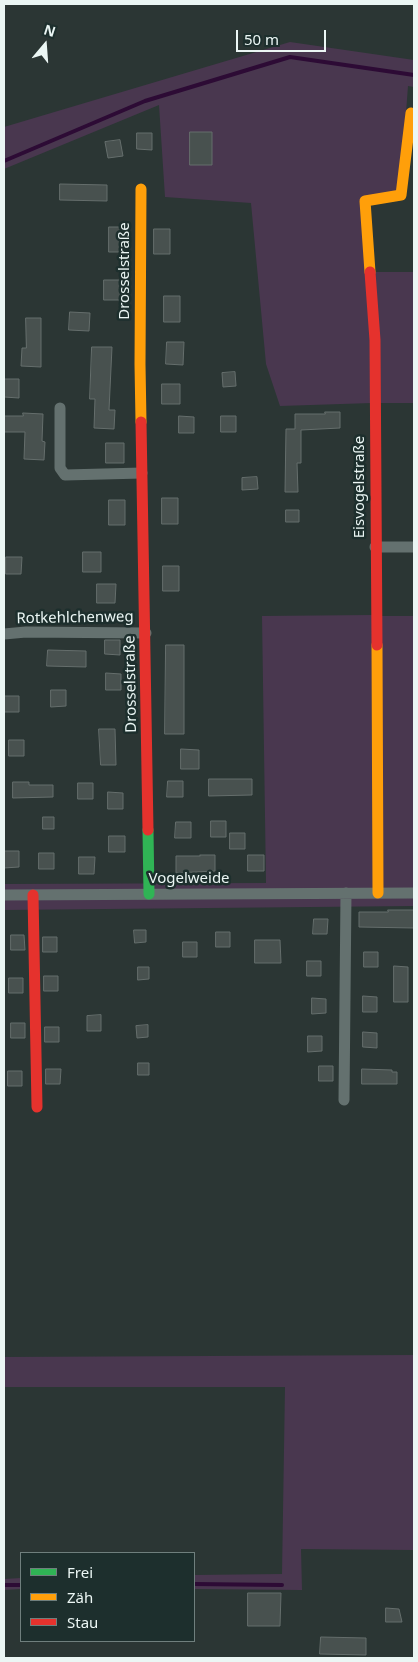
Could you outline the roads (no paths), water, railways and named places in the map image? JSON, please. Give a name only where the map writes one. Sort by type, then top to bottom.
[{"type":"street","name":"Eisvogelstraße","points":[[378,893],[375,340],[365,201],[401,194],[411,113]]},
{"type":"street","name":"Drosselstraße","points":[[141,189],[140,364],[149,894]]},
{"type":"street","points":[[60,408],[60,468],[65,475],[142,473]]},
{"type":"street","points":[[375,548],[414,547]]},
{"type":"street","name":"Rotkehlchenweg","points":[[4,634],[26,632],[146,632]]},
{"type":"street","name":"Vogelweide","points":[[4,895],[414,892]]},
{"type":"street","points":[[344,1100],[346,893]]},
{"type":"street","points":[[33,895],[37,1107]]},
{"type":"waterway","points":[[4,161],[145,101],[290,57],[414,75]]},
{"type":"waterway","points":[[195,1584],[282,1585]]},
{"type":"waterway","points":[[4,1585],[20,1585]]}]
